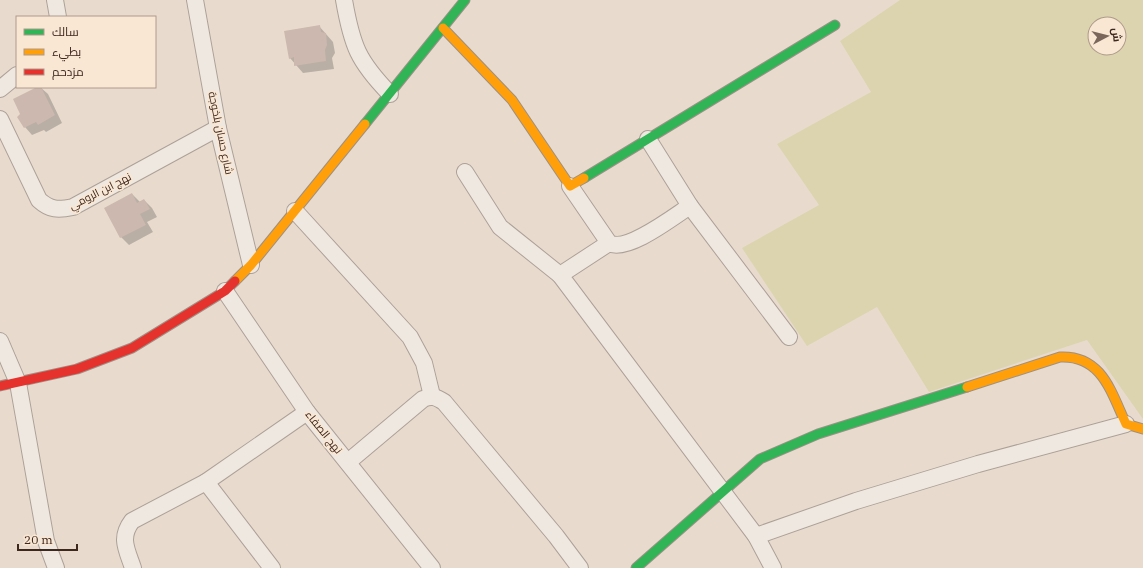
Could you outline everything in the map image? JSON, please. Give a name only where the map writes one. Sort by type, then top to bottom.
[{"type":"street","points":[[55,0],[58,16]]},
{"type":"street","name":"شارع حسان بلخوجة","points":[[195,0],[218,128],[251,265]]},
{"type":"street","points":[[344,0],[348,28],[355,47],[370,73],[390,94]]},
{"type":"street","points":[[0,386],[77,369],[132,348],[164,330],[225,290],[251,265],[465,0]]},
{"type":"street","points":[[570,186],[835,25]]},
{"type":"street","points":[[443,28],[512,100],[609,243],[614,246],[628,244],[690,206]]},
{"type":"street","points":[[0,88],[16,76]]},
{"type":"street","name":"نهج ابن الرومي","points":[[0,119],[39,200],[48,208],[59,209],[73,207],[218,128]]},
{"type":"street","points":[[648,139],[690,206],[789,337]]},
{"type":"street","points":[[465,172],[500,227],[560,275],[756,536],[773,568]]},
{"type":"street","points":[[295,211],[410,337],[424,363],[432,396]]},
{"type":"street","points":[[560,275],[609,243]]},
{"type":"street","name":"نهج الصفاء","points":[[225,290],[307,412],[432,568]]},
{"type":"street","points":[[0,341],[18,383],[46,541],[56,568]]},
{"type":"street","points":[[636,568],[724,493],[740,476],[760,459],[785,446],[818,434],[1071,354],[1080,356],[1091,363],[1101,375],[1126,424]]},
{"type":"street","points":[[348,462],[423,399],[432,396],[444,402],[556,536],[580,568]]},
{"type":"street","points":[[134,568],[124,539],[126,528],[132,521],[206,482],[307,412]]},
{"type":"street","points":[[756,536],[872,496],[978,464],[1126,424],[1143,429]]},
{"type":"street","points":[[206,482],[272,568]]},
{"type":"shaded area","points":[[900,0],[1143,0],[1143,419],[1087,340],[929,392],[877,307],[807,346],[742,248],[819,205],[777,144],[871,92],[840,41]]},
{"type":"building","points":[[320,25],[321,32],[326,33],[326,61],[294,66],[294,57],[289,59],[284,31]]},
{"type":"building","points":[[35,88],[42,88],[55,115],[38,125],[36,122],[24,128],[17,117],[20,114],[13,99]]},
{"type":"building","points":[[132,193],[137,203],[144,199],[150,209],[140,214],[146,225],[120,238],[104,208]]},
{"type":"traffic: fast","points":[[365,124],[465,0]]},
{"type":"traffic: fast","points":[[584,178],[835,25]]},
{"type":"traffic: fast","points":[[636,568],[760,459],[818,434],[967,387]]},
{"type":"traffic: slow","points":[[443,28],[512,100],[570,186],[584,178]]},
{"type":"traffic: slow","points":[[235,281],[251,265],[365,124]]},
{"type":"traffic: slow","points":[[967,387],[1060,357],[1074,358],[1086,362],[1103,378],[1110,388],[1126,424],[1143,429]]},
{"type":"traffic: jam","points":[[0,386],[77,369],[132,348],[225,291],[235,281]]}]
